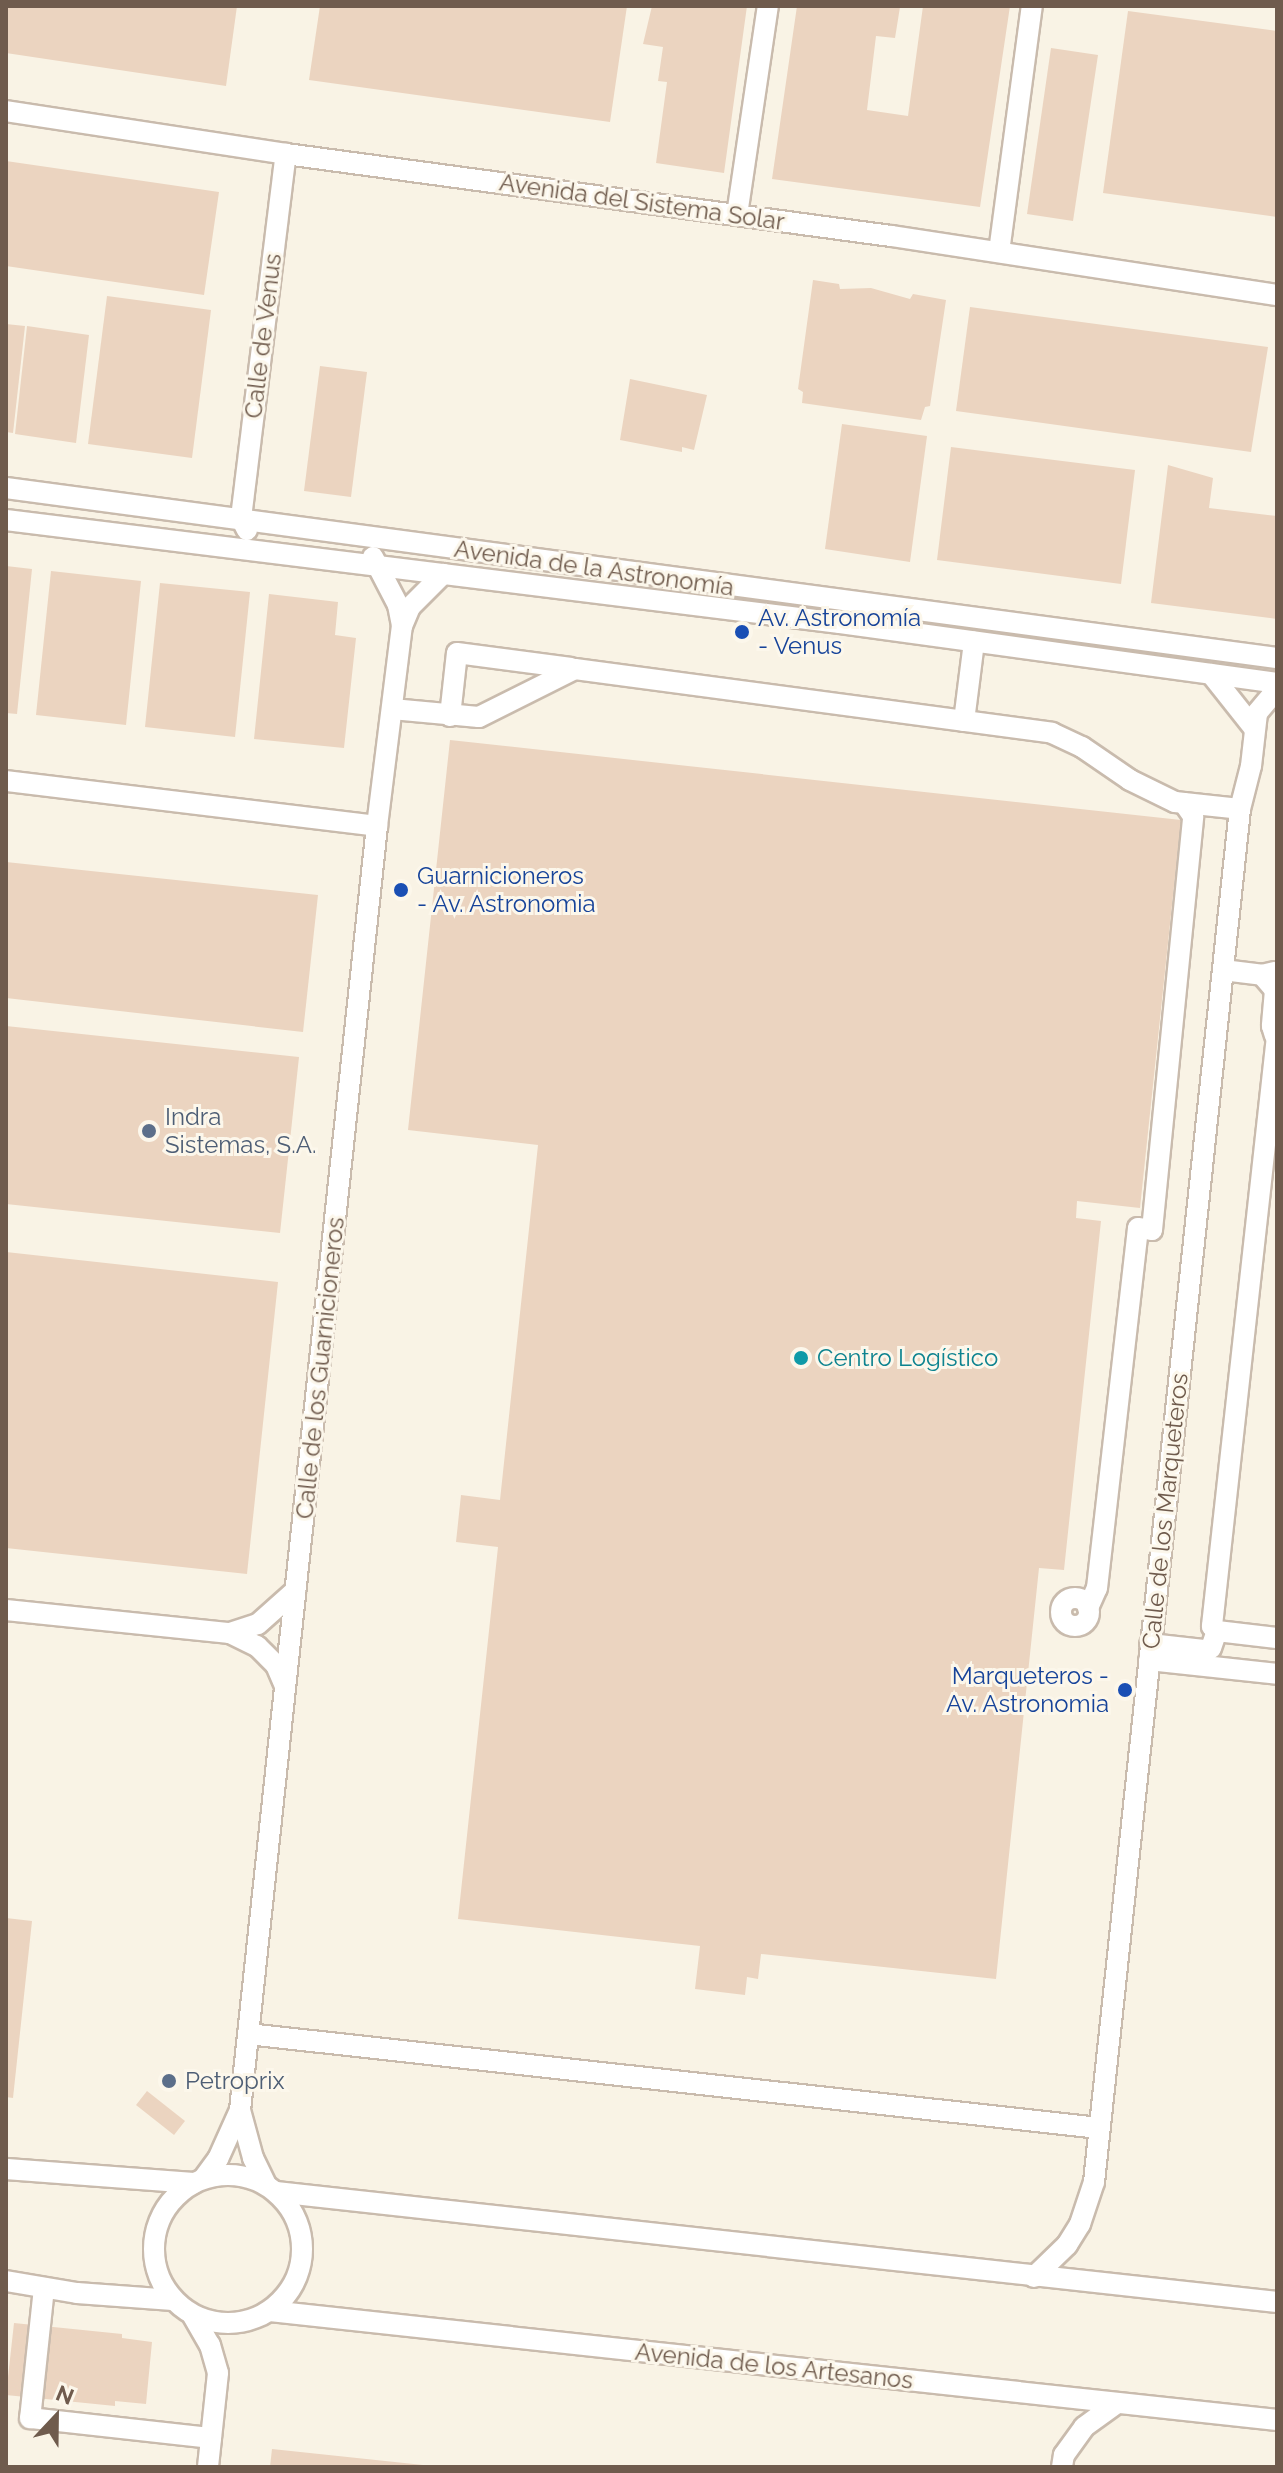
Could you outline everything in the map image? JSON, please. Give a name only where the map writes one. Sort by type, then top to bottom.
[{"type":"street","points":[[737,215],[768,6]]},
{"type":"street","points":[[999,252],[1032,6]]},
{"type":"street","name":"Avenida del Sistema Solar","points":[[6,111],[286,154],[999,252],[1277,295]]},
{"type":"street","name":"Calle de Venus","points":[[241,518],[286,154]]},
{"type":"street","name":"Avenida de la Astronomía","points":[[6,488],[1277,658]]},
{"type":"street","points":[[195,543],[222,534],[241,518],[248,532],[267,552]]},
{"type":"street","name":"Avenida de la Astronomía","points":[[6,520],[974,642],[1277,686]]},
{"type":"street","name":"Calle de los Guarnicioneros","points":[[361,536],[398,605],[402,626]]},
{"type":"street","name":"Calle de los Guarnicioneros","points":[[199,2180],[218,2159],[240,2110],[377,826],[402,626],[410,607],[443,574]]},
{"type":"street","points":[[964,721],[974,642]]},
{"type":"street","points":[[450,716],[457,653],[1052,733],[1082,747],[1130,780],[1184,803],[1240,809]]},
{"type":"street","points":[[392,709],[479,717],[575,669]]},
{"type":"street","points":[[1211,674],[1253,727]]},
{"type":"street","name":"Calle de los Marqueteros","points":[[1034,2277],[1067,2245],[1080,2224],[1094,2182],[1240,809],[1251,766],[1253,727],[1265,700],[1277,686]]},
{"type":"street","points":[[6,781],[377,826]]},
{"type":"street","points":[[1088,1608],[1097,1588],[1138,1228],[1152,1230],[1193,816],[1184,803]]},
{"type":"street","points":[[1223,970],[1269,973],[1275,990],[1272,1026],[1276,1036],[1212,1626],[1217,1631],[1277,1638]]},
{"type":"street","points":[[230,1633],[258,1624],[295,1591]]},
{"type":"street","points":[[6,1610],[230,1633],[257,1646],[276,1665],[285,1686]]},
{"type":"street","points":[[1149,1652],[1211,1648],[1217,1631]]},
{"type":"street","points":[[1149,1652],[1277,1674]]},
{"type":"street","points":[[248,2034],[1100,2128]]},
{"type":"street","name":"Calle de los Guarnicioneros","points":[[240,2110],[249,2146],[271,2188]]},
{"type":"street","points":[[6,2169],[199,2180],[238,2175],[271,2188],[1034,2277],[1277,2302]]},
{"type":"street","points":[[199,2180],[167,2205],[154,2237],[156,2271],[173,2300],[193,2316],[210,2345],[218,2373],[208,2467]]},
{"type":"street","points":[[193,2316],[219,2324],[246,2322],[270,2311],[290,2290],[302,2263],[298,2224],[271,2188]]},
{"type":"street","points":[[6,2281],[148,2301],[173,2300]]},
{"type":"street","points":[[44,2288],[30,2418],[211,2438]]},
{"type":"street","name":"Avenida de los Artesanos","points":[[270,2311],[1277,2420]]},
{"type":"street","points":[[1062,2467],[1064,2455],[1084,2427],[1116,2404]]},
{"type":"building","points":[[6,6],[237,6],[226,86],[6,53]]},
{"type":"building","points":[[320,6],[627,6],[610,122],[309,80]]},
{"type":"building","points":[[652,6],[747,6],[724,173],[656,163],[667,82],[658,81],[663,47],[643,44]]},
{"type":"building","points":[[797,6],[900,7],[895,38],[876,36],[867,110],[908,116],[923,6],[1010,6],[980,207],[772,179]]},
{"type":"building","points":[[1128,11],[1277,31],[1277,217],[1103,193]]},
{"type":"building","points":[[1051,48],[1098,55],[1073,221],[1027,214]]},
{"type":"building","points":[[6,161],[219,192],[204,295],[6,266]]},
{"type":"building","points":[[813,280],[839,284],[840,289],[871,288],[910,299],[913,294],[946,300],[930,406],[925,407],[921,420],[802,403],[803,392],[798,389]]},
{"type":"building","points":[[107,296],[211,310],[192,458],[88,444]]},
{"type":"building","points":[[970,307],[1268,347],[1251,452],[956,411]]},
{"type":"building","points":[[6,324],[25,326],[13,433],[6,432]]},
{"type":"building","points":[[27,326],[89,335],[76,443],[15,434]]},
{"type":"building","points":[[320,366],[367,372],[351,497],[304,491]]},
{"type":"building","points":[[630,379],[707,395],[694,450],[682,447],[682,452],[620,440]]},
{"type":"building","points":[[842,424],[927,436],[910,562],[825,549]]},
{"type":"building","points":[[951,447],[1135,470],[1121,584],[937,560]]},
{"type":"building","points":[[1168,465],[1213,478],[1209,508],[1277,516],[1277,619],[1151,603]]},
{"type":"building","points":[[6,566],[32,569],[17,714],[6,713]]},
{"type":"building","points":[[51,571],[141,581],[126,725],[36,715]]},
{"type":"building","points":[[160,583],[250,592],[235,737],[145,727]]},
{"type":"building","points":[[269,594],[338,602],[335,635],[356,638],[344,748],[254,739]]},
{"type":"building","name":"Centro Logístico","points":[[450,740],[1181,820],[1140,1208],[1077,1201],[1076,1218],[1101,1221],[1064,1570],[1039,1568],[996,1979],[761,1954],[758,1979],[747,1977],[745,1995],[695,1989],[700,1946],[458,1919],[498,1547],[456,1542],[461,1495],[500,1500],[538,1145],[408,1130]]},
{"type":"building","points":[[6,862],[318,895],[303,1032],[6,998]]},
{"type":"building","name":"Indra Sistemas, S.A.","points":[[6,1026],[299,1057],[280,1233],[6,1204]]},
{"type":"building","points":[[6,1252],[278,1282],[247,1574],[6,1548]]},
{"type":"building","points":[[6,1918],[32,1921],[13,2098],[6,2097]]},
{"type":"building","points":[[147,2091],[185,2121],[174,2135],[136,2105]]},
{"type":"building","points":[[14,2323],[122,2334],[122,2338],[152,2342],[146,2404],[115,2401],[115,2406],[6,2395]]},
{"type":"building","points":[[272,2449],[423,2465],[423,2467],[270,2467]]},
{"type":"place","name":"Av. Astronomía - Venus","points":[[742,632]]},
{"type":"place","name":"Guarnicioneros - Av. Astronomia","points":[[401,890]]},
{"type":"place","name":"Indra Sistemas, S.A.","points":[[149,1131]]},
{"type":"place","name":"Centro Logístico","points":[[801,1358]]},
{"type":"place","name":"Marqueteros - Av. Astronomia","points":[[1125,1690]]},
{"type":"place","name":"Petroprix","points":[[169,2081]]}]
